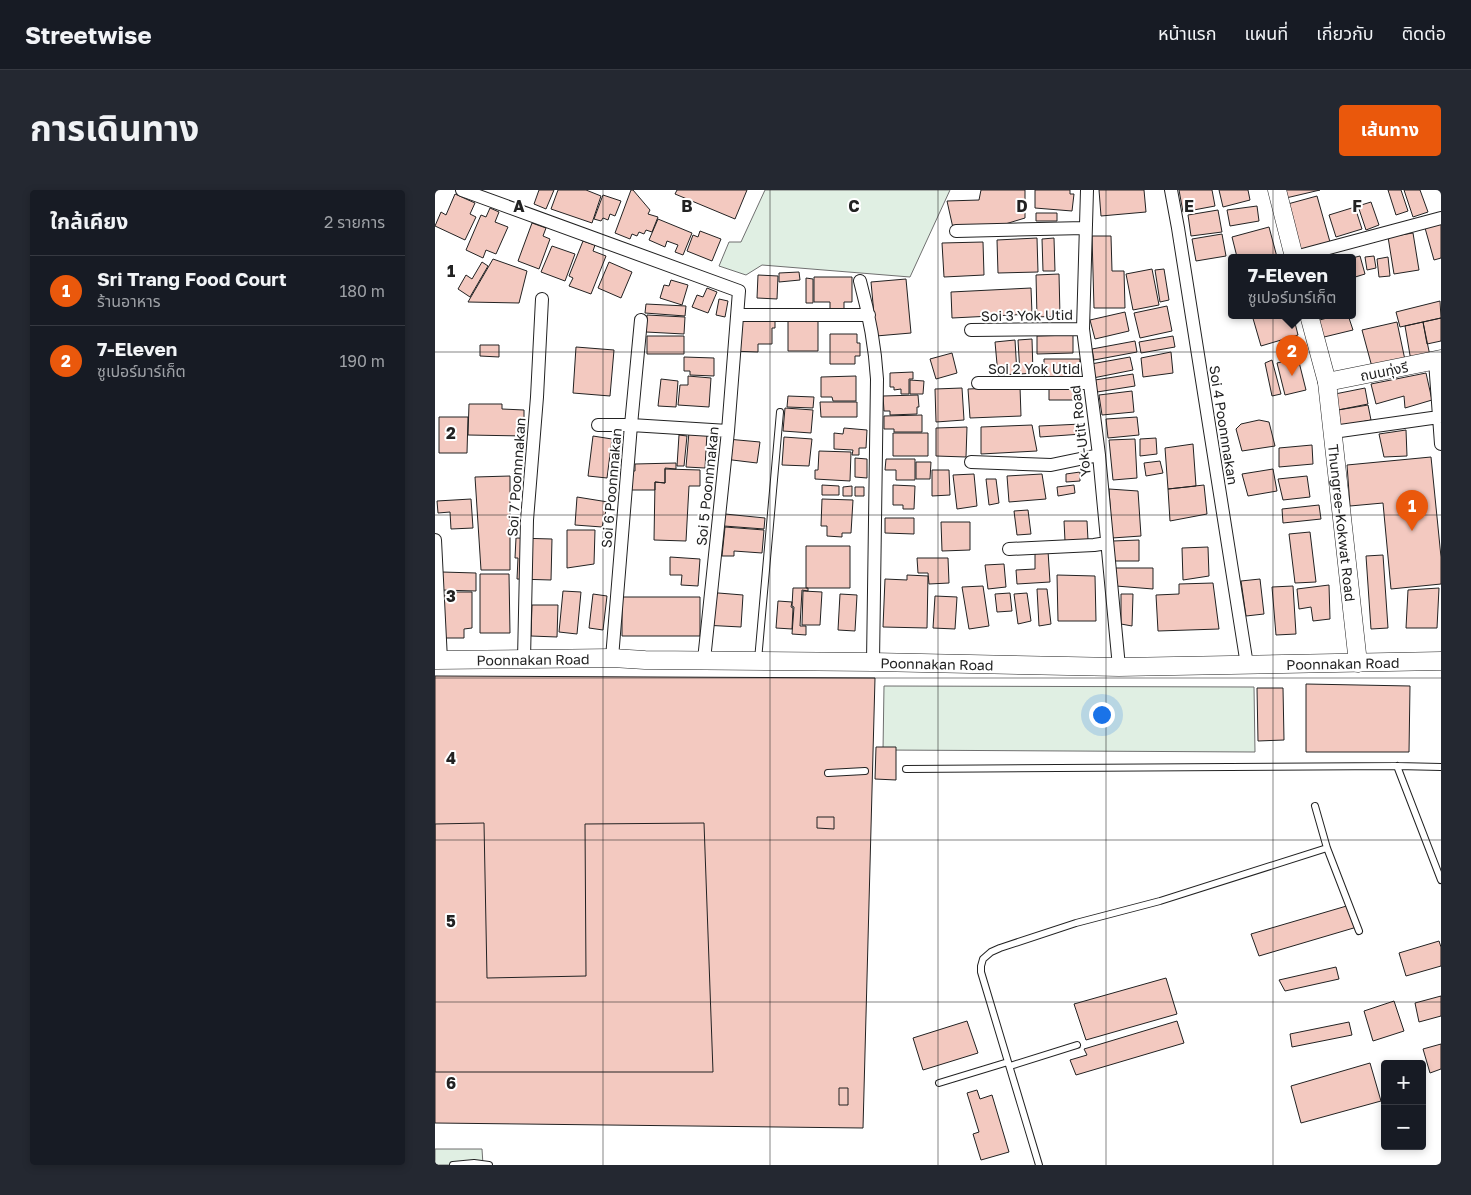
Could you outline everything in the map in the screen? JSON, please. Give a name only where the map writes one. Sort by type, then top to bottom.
[{"type":"street","name":"Soi 5 Poonnnakan","points":[[462,190],[739,292],[728,431],[704,660]]},
{"type":"street","name":"Yok-Utit Road","points":[[1087,190],[1083,329],[1099,455],[1119,667]]},
{"type":"street","name":"Soi 4 Poonnnakan","points":[[1171,190],[1247,665]]},
{"type":"street","points":[[1277,190],[1294,254]]},
{"type":"street","points":[[1306,254],[1441,218]]},
{"type":"street","points":[[957,231],[1085,228]]},
{"type":"street","points":[[860,281],[869,315],[875,350],[877,379],[873,662]]},
{"type":"street","name":"Soi 7 Poonnnakan","points":[[524,659],[527,520],[537,397],[542,298]]},
{"type":"street","points":[[738,314],[869,315]]},
{"type":"street","name":"Thungree-Kokwat Road","points":[[1310,319],[1327,382],[1358,663]]},
{"type":"street","name":"Soi 6 Poonnnakan","points":[[611,658],[641,320]]},
{"type":"street","name":"Soi 3 Yok Utid","points":[[971,330],[1083,329]]},
{"type":"street","points":[[1438,360],[1441,444]]},
{"type":"street","name":"ถนนทุ่งรี","points":[[1327,382],[1438,360]]},
{"type":"street","name":"Soi 2 Yok Utid","points":[[978,383],[1089,383]]},
{"type":"street","points":[[1333,432],[1439,417]]},
{"type":"street","points":[[598,425],[631,425],[728,431]]},
{"type":"street","points":[[971,462],[1051,466],[1099,455]]},
{"type":"street","points":[[435,540],[438,660]]},
{"type":"street","points":[[1009,549],[1107,543]]},
{"type":"street","name":"Poonnakan Road","points":[[438,660],[611,658],[1119,667],[1441,661]]},
{"type":"lane","points":[[757,661],[780,412]]},
{"type":"lane","points":[[1397,766],[1441,880]]},
{"type":"lane","points":[[906,769],[1441,767]]},
{"type":"lane","points":[[828,773],[865,770]]},
{"type":"lane","points":[[1315,806],[1327,848],[1359,931]]},
{"type":"lane","points":[[1039,1165],[981,972],[983,959],[991,952],[1000,948],[1076,923],[1160,901],[1327,848]]},
{"type":"lane","points":[[939,1083],[1077,1045]]},
{"type":"lane","points":[[453,1165],[474,1163],[489,1165]]},
{"type":"green space","points":[[765,190],[950,190],[910,277],[762,265],[746,275],[719,266],[729,242],[741,242]]},
{"type":"green space","points":[[884,686],[1254,687],[1255,752],[883,750]]},
{"type":"green space","points":[[435,1149],[482,1149],[483,1165],[435,1165]]},
{"type":"building","points":[[539,190],[554,190],[546,209],[534,204]]},
{"type":"building","points":[[558,190],[586,190],[601,196],[592,223],[551,209]]},
{"type":"building","points":[[631,190],[650,210],[648,214],[658,217],[652,232],[646,230],[644,234],[639,232],[637,236],[632,234],[630,239],[615,233]]},
{"type":"building","points":[[677,190],[747,190],[735,219],[675,194]]},
{"type":"building","points":[[981,190],[1025,190],[1025,218],[1002,225],[953,228],[947,201],[979,200]]},
{"type":"building","points":[[1035,190],[1070,190],[1070,194],[1074,194],[1072,211],[1035,208]]},
{"type":"building","points":[[1099,190],[1144,190],[1146,212],[1101,216]]},
{"type":"building","points":[[1179,190],[1212,190],[1215,206],[1183,212]]},
{"type":"building","points":[[1219,190],[1248,190],[1250,200],[1223,207]]},
{"type":"building","points":[[1284,190],[1320,190],[1286,198]]},
{"type":"building","points":[[1388,190],[1401,190],[1408,211],[1396,215]]},
{"type":"building","points":[[1404,190],[1420,190],[1428,212],[1413,217]]},
{"type":"building","points":[[455,194],[475,203],[470,214],[476,217],[465,240],[435,226],[441,212],[446,215]]},
{"type":"building","points":[[603,195],[621,201],[615,216],[610,214],[608,220],[603,218],[601,221],[594,219]]},
{"type":"building","points":[[1317,196],[1330,242],[1297,251],[1284,205]]},
{"type":"building","points":[[1371,202],[1379,225],[1366,230],[1358,206]]},
{"type":"building","points":[[1257,206],[1259,221],[1230,226],[1227,210]]},
{"type":"building","points":[[1355,207],[1362,229],[1336,237],[1329,215]]},
{"type":"building","points":[[490,208],[499,212],[495,222],[508,227],[496,254],[486,250],[483,258],[466,250],[481,215],[486,217]]},
{"type":"building","points":[[1218,210],[1222,232],[1191,236],[1188,215]]},
{"type":"building","points":[[1036,213],[1057,213],[1057,221],[1036,221]]},
{"type":"building","points":[[658,219],[692,233],[683,255],[675,252],[678,245],[667,241],[665,247],[649,240]]},
{"type":"building","points":[[532,223],[546,228],[543,236],[550,239],[539,269],[518,261]]},
{"type":"building","points":[[1441,223],[1441,258],[1434,260],[1425,228]]},
{"type":"building","points":[[1269,227],[1276,254],[1236,254],[1232,237]]},
{"type":"building","points":[[700,231],[721,239],[712,261],[687,251],[693,235],[698,237]]},
{"type":"building","points":[[1413,233],[1419,270],[1394,274],[1388,237]]},
{"type":"building","points":[[1222,234],[1226,256],[1196,261],[1192,239]]},
{"type":"building","points":[[1092,236],[1111,236],[1112,271],[1124,271],[1125,308],[1094,308]]},
{"type":"building","points":[[1037,238],[1038,272],[998,273],[997,240]]},
{"type":"building","points":[[1054,238],[1055,271],[1043,271],[1042,239]]},
{"type":"building","points":[[583,241],[595,245],[593,251],[606,256],[591,294],[569,286],[573,278],[569,276]]},
{"type":"building","points":[[983,242],[984,275],[944,277],[942,243]]},
{"type":"building","points":[[552,246],[575,254],[565,281],[541,272]]},
{"type":"building","points":[[1360,256],[1365,274],[1356,277],[1356,257]]},
{"type":"building","points":[[1374,256],[1376,268],[1367,270],[1365,257]]},
{"type":"building","points":[[1388,257],[1390,276],[1379,277],[1377,259]]},
{"type":"building","points":[[493,259],[527,271],[519,303],[468,302]]},
{"type":"building","points":[[482,262],[488,266],[470,297],[458,289],[466,275],[472,279]]},
{"type":"building","points":[[609,262],[632,272],[621,298],[598,288]]},
{"type":"building","points":[[1152,269],[1159,305],[1133,310],[1126,274]]},
{"type":"building","points":[[1164,269],[1169,300],[1160,302],[1155,270]]},
{"type":"building","points":[[799,272],[800,280],[779,282],[779,273]]},
{"type":"building","points":[[1059,274],[1060,316],[1037,317],[1036,275]]},
{"type":"building","points":[[758,275],[778,276],[777,299],[757,298]]},
{"type":"building","points":[[814,277],[852,277],[852,302],[844,302],[844,311],[830,311],[830,302],[814,302]]},
{"type":"building","points":[[806,278],[813,279],[813,303],[806,303]]},
{"type":"building","points":[[906,279],[911,333],[876,336],[871,282]]},
{"type":"building","points":[[671,280],[688,285],[682,305],[660,298],[664,285],[669,286]]},
{"type":"building","points":[[707,288],[717,292],[708,313],[692,307],[697,295],[703,297]]},
{"type":"building","points":[[1031,288],[1032,314],[952,318],[951,292]]},
{"type":"building","points":[[719,299],[728,301],[725,317],[716,315]]},
{"type":"building","points":[[1440,301],[1441,318],[1400,327],[1396,312]]},
{"type":"building","points":[[646,304],[686,306],[685,316],[645,313]]},
{"type":"building","points":[[1167,306],[1172,331],[1140,338],[1134,313]]},
{"type":"building","points":[[1125,312],[1129,331],[1095,339],[1090,320]]},
{"type":"building","points":[[735,313],[775,313],[775,328],[772,328],[772,344],[758,344],[758,352],[730,351]]},
{"type":"building","points":[[647,315],[685,317],[684,334],[646,332]]},
{"type":"building","points":[[788,317],[818,317],[818,351],[788,351]]},
{"type":"building","points":[[1441,318],[1441,341],[1427,344],[1423,322]]},
{"type":"building","points":[[1253,319],[1294,319],[1298,335],[1261,346]]},
{"type":"building","points":[[1323,319],[1349,319],[1353,330],[1320,338],[1316,321]]},
{"type":"building","points":[[1397,322],[1405,360],[1372,367],[1362,330]]},
{"type":"building","points":[[1423,322],[1430,356],[1411,361],[1405,326]]},
{"type":"building","points":[[830,334],[857,334],[857,343],[860,343],[860,356],[855,356],[855,364],[830,364]]},
{"type":"building","points":[[1073,335],[1073,353],[1037,354],[1037,336]]},
{"type":"building","points":[[647,336],[684,336],[684,354],[647,354]]},
{"type":"building","points":[[1173,336],[1175,347],[1141,353],[1139,342]]},
{"type":"building","points":[[1032,339],[1033,373],[1020,374],[1018,340]]},
{"type":"building","points":[[1015,340],[1017,374],[998,375],[995,342]]},
{"type":"building","points":[[1135,341],[1137,352],[1094,360],[1092,349]]},
{"type":"building","points":[[480,345],[499,345],[499,357],[480,356]]},
{"type":"building","points":[[576,347],[614,350],[610,396],[573,393]]},
{"type":"building","points":[[1171,352],[1173,373],[1143,377],[1141,358]]},
{"type":"building","points":[[952,353],[957,373],[936,379],[930,359]]},
{"type":"building","points":[[684,357],[714,358],[714,376],[690,375],[690,371],[684,371]]},
{"type":"building","points":[[1130,357],[1133,370],[1093,378],[1091,364]]},
{"type":"building","points":[[1298,358],[1306,390],[1285,395],[1277,363]]},
{"type":"building","points":[[1044,359],[1080,359],[1079,378],[1044,378]]},
{"type":"building","points":[[1272,360],[1281,394],[1272,396],[1265,363]]},
{"type":"building","points":[[913,372],[913,379],[909,379],[909,394],[901,394],[901,389],[894,390],[894,387],[890,387],[890,373]]},
{"type":"building","points":[[1426,373],[1432,400],[1405,408],[1404,396],[1376,404],[1371,384]]},
{"type":"building","points":[[1133,374],[1135,386],[1097,392],[1095,380]]},
{"type":"building","points":[[688,376],[711,378],[709,407],[678,405],[680,385],[688,385]]},
{"type":"building","points":[[856,376],[856,401],[833,401],[832,397],[821,397],[821,377]]},
{"type":"building","points":[[661,379],[678,381],[676,407],[658,406]]},
{"type":"building","points":[[910,380],[924,381],[923,394],[910,394]]},
{"type":"building","points":[[1020,387],[1021,416],[970,418],[968,389]]},
{"type":"building","points":[[962,388],[964,420],[936,422],[935,389]]},
{"type":"building","points":[[1365,388],[1368,404],[1338,410],[1335,394]]},
{"type":"building","points":[[1049,389],[1076,389],[1076,400],[1049,400]]},
{"type":"building","points":[[1132,391],[1134,412],[1102,415],[1099,395]]},
{"type":"building","points":[[918,395],[919,407],[917,407],[917,414],[890,415],[890,411],[884,411],[883,396]]},
{"type":"building","points":[[788,396],[814,397],[813,408],[787,407]]},
{"type":"building","points":[[820,402],[857,402],[857,417],[821,417]]},
{"type":"building","points":[[469,404],[502,404],[502,409],[524,410],[524,436],[468,435]]},
{"type":"building","points":[[1368,405],[1371,420],[1341,426],[1338,410]]},
{"type":"building","points":[[785,408],[813,410],[811,433],[783,431]]},
{"type":"building","points":[[922,415],[922,432],[894,432],[894,429],[884,429],[884,416]]},
{"type":"building","points":[[439,417],[468,417],[467,453],[439,453]]},
{"type":"building","points":[[1137,417],[1139,435],[1108,438],[1106,419]]},
{"type":"building","points":[[1259,420],[1269,422],[1275,446],[1242,451],[1236,429],[1241,424]]},
{"type":"building","points":[[1082,424],[1082,434],[1040,437],[1039,426]]},
{"type":"building","points":[[1032,425],[1037,451],[981,454],[981,427]]},
{"type":"building","points":[[967,427],[966,457],[936,456],[936,428]]},
{"type":"building","points":[[844,428],[867,430],[866,448],[859,448],[859,455],[852,455],[853,450],[834,449],[834,433],[843,434]]},
{"type":"building","points":[[1406,430],[1407,456],[1384,457],[1379,434]]},
{"type":"building","points":[[689,432],[707,433],[705,468],[686,467]]},
{"type":"building","points":[[893,433],[928,433],[928,456],[893,456]]},
{"type":"building","points":[[679,435],[687,436],[684,466],[677,466]]},
{"type":"building","points":[[593,436],[612,439],[607,478],[588,476]]},
{"type":"building","points":[[784,437],[812,439],[809,466],[782,465]]},
{"type":"building","points":[[1156,438],[1157,454],[1140,456],[1140,439]]},
{"type":"building","points":[[727,439],[760,442],[757,463],[724,459]]},
{"type":"building","points":[[1135,439],[1137,478],[1113,480],[1109,440]]},
{"type":"building","points":[[1193,444],[1196,486],[1168,489],[1165,448]]},
{"type":"building","points":[[1312,445],[1313,464],[1279,467],[1279,448]]},
{"type":"building","points":[[819,451],[851,452],[850,481],[815,479],[815,470],[818,470]]},
{"type":"building","points":[[1431,457],[1441,557],[1441,584],[1391,589],[1383,503],[1350,506],[1347,465]]},
{"type":"building","points":[[855,458],[867,459],[867,478],[855,477]]},
{"type":"building","points":[[886,459],[915,459],[915,480],[896,480],[896,470],[885,470]]},
{"type":"building","points":[[1160,461],[1163,473],[1146,476],[1144,463]]},
{"type":"building","points":[[916,462],[931,462],[930,479],[916,479]]},
{"type":"building","points":[[676,463],[676,469],[665,468],[665,483],[655,482],[655,490],[627,490],[627,471],[635,471],[635,464]]},
{"type":"building","points":[[665,469],[700,470],[700,486],[689,486],[686,541],[654,540],[655,482],[665,483]]},
{"type":"building","points":[[1273,469],[1277,491],[1248,496],[1242,474]]},
{"type":"building","points":[[932,470],[949,470],[950,495],[932,496]]},
{"type":"building","points":[[1080,472],[1080,481],[1066,482],[1066,474]]},
{"type":"building","points":[[974,474],[977,506],[957,509],[953,475]]},
{"type":"building","points":[[1042,474],[1046,499],[1009,502],[1007,476]]},
{"type":"building","points":[[510,476],[510,570],[481,570],[475,477]]},
{"type":"building","points":[[1307,476],[1310,497],[1283,500],[1278,479]]},
{"type":"building","points":[[986,479],[996,479],[999,503],[989,505]]},
{"type":"building","points":[[822,485],[839,486],[839,495],[822,495]]},
{"type":"building","points":[[893,485],[915,486],[914,509],[903,509],[903,505],[893,505]]},
{"type":"building","points":[[1074,485],[1075,493],[1058,496],[1057,487]]},
{"type":"building","points":[[1204,485],[1207,514],[1170,521],[1168,489]]},
{"type":"building","points":[[852,486],[852,496],[843,496],[843,487]]},
{"type":"building","points":[[855,487],[864,487],[864,496],[855,496]]},
{"type":"building","points":[[1109,489],[1138,491],[1141,536],[1112,538]]},
{"type":"building","points":[[577,497],[608,502],[602,527],[575,525]]},
{"type":"building","points":[[471,499],[473,528],[451,529],[450,512],[438,513],[437,501]]},
{"type":"building","points":[[822,499],[853,500],[851,533],[842,533],[842,537],[827,536],[827,526],[821,526]]},
{"type":"building","points":[[1319,505],[1321,519],[1283,523],[1282,509]]},
{"type":"building","points":[[1028,510],[1031,534],[1017,535],[1014,511]]},
{"type":"building","points":[[725,514],[765,518],[764,529],[724,526]]},
{"type":"building","points":[[885,518],[914,518],[914,534],[885,533]]},
{"type":"building","points":[[1064,521],[1087,521],[1088,540],[1065,541]]},
{"type":"building","points":[[941,522],[970,522],[970,550],[942,551]]},
{"type":"building","points":[[725,527],[764,530],[762,553],[734,551],[734,556],[722,556]]},
{"type":"building","points":[[567,530],[595,530],[594,564],[567,568]]},
{"type":"building","points":[[1310,532],[1316,582],[1295,583],[1289,534]]},
{"type":"building","points":[[516,538],[552,539],[551,580],[517,579],[518,558],[515,558]]},
{"type":"building","points":[[1139,540],[1139,561],[1114,561],[1113,541]]},
{"type":"building","points":[[806,546],[850,546],[850,588],[806,588]]},
{"type":"building","points":[[1208,547],[1209,576],[1183,580],[1182,548]]},
{"type":"building","points":[[1048,551],[1050,582],[1017,584],[1016,570],[1035,569],[1035,552]]},
{"type":"building","points":[[1383,555],[1388,628],[1371,629],[1366,556]]},
{"type":"building","points":[[670,557],[700,559],[698,586],[681,585],[682,575],[670,575]]},
{"type":"building","points":[[917,558],[948,558],[949,583],[929,584],[928,573],[918,573]]},
{"type":"building","points":[[1004,564],[1006,587],[988,589],[985,565]]},
{"type":"building","points":[[1115,568],[1153,568],[1153,589],[1116,586]]},
{"type":"building","points":[[442,572],[476,573],[476,591],[441,590]]},
{"type":"building","points":[[480,574],[509,574],[510,633],[480,633]]},
{"type":"building","points":[[907,575],[928,576],[927,628],[883,627],[885,579],[907,580]]},
{"type":"building","points":[[1057,575],[1095,576],[1096,621],[1058,621]]},
{"type":"building","points":[[1260,579],[1264,614],[1246,616],[1241,581]]},
{"type":"building","points":[[1213,583],[1219,629],[1158,631],[1156,595],[1179,594],[1179,584]]},
{"type":"building","points":[[1329,585],[1330,619],[1313,621],[1311,607],[1299,609],[1297,589]]},
{"type":"building","points":[[983,586],[989,626],[969,629],[962,587]]},
{"type":"building","points":[[1293,586],[1296,634],[1276,635],[1272,587]]},
{"type":"building","points":[[793,588],[808,588],[808,591],[802,590],[800,626],[806,626],[806,635],[792,634]]},
{"type":"building","points":[[1439,588],[1437,628],[1406,628],[1408,590]]},
{"type":"building","points":[[1037,589],[1047,589],[1051,624],[1039,626]]},
{"type":"building","points":[[563,591],[581,592],[577,634],[559,632]]},
{"type":"building","points":[[803,591],[822,592],[820,625],[802,625]]},
{"type":"building","points":[[450,592],[472,592],[472,628],[464,629],[464,638],[442,638],[442,595],[450,595]]},
{"type":"building","points":[[706,592],[743,595],[741,627],[703,625]]},
{"type":"building","points":[[1010,593],[1012,611],[997,612],[995,594]]},
{"type":"building","points":[[1027,593],[1031,621],[1018,624],[1014,594]]},
{"type":"building","points":[[593,594],[607,596],[603,630],[589,628]]},
{"type":"building","points":[[840,594],[857,595],[855,631],[838,630]]},
{"type":"building","points":[[1121,594],[1133,594],[1132,626],[1121,624]]},
{"type":"building","points":[[935,596],[957,597],[955,629],[933,628]]},
{"type":"building","points":[[622,597],[700,597],[700,636],[622,636]]},
{"type":"building","points":[[778,601],[792,602],[792,629],[776,628]]},
{"type":"building","points":[[532,605],[558,605],[557,637],[531,636]]},
{"type":"building","points":[[435,676],[875,678],[863,1128],[435,1123]]},
{"type":"building","points":[[1306,684],[1410,686],[1409,752],[1306,752]]},
{"type":"building","points":[[1257,688],[1283,688],[1284,740],[1258,741]]},
{"type":"building","points":[[876,747],[896,747],[896,780],[875,779]]},
{"type":"building","points":[[817,817],[834,817],[834,829],[817,828]]},
{"type":"building","points":[[484,823],[487,978],[586,976],[585,824],[704,823],[713,1072],[435,1072],[435,824]]},
{"type":"building","points":[[1350,905],[1357,927],[1259,956],[1251,934]]},
{"type":"building","points":[[1439,941],[1441,947],[1441,966],[1406,976],[1399,953]]},
{"type":"building","points":[[1336,967],[1339,979],[1285,991],[1279,980]]},
{"type":"building","points":[[1166,978],[1177,1014],[1086,1040],[1074,1004]]},
{"type":"building","points":[[1441,996],[1441,1016],[1419,1022],[1415,1003]]},
{"type":"building","points":[[1394,1001],[1404,1031],[1373,1041],[1364,1011]]},
{"type":"building","points":[[967,1021],[978,1053],[923,1070],[913,1038]]},
{"type":"building","points":[[1177,1021],[1184,1043],[1076,1075],[1070,1060],[1087,1055],[1084,1049]]},
{"type":"building","points":[[1349,1022],[1352,1035],[1292,1047],[1290,1034]]},
{"type":"building","points":[[1441,1044],[1441,1069],[1430,1073],[1423,1049]]},
{"type":"building","points":[[1370,1063],[1381,1101],[1301,1123],[1291,1086]]},
{"type":"building","points":[[839,1088],[848,1088],[848,1105],[839,1105]]},
{"type":"building","points":[[977,1090],[980,1099],[992,1095],[1009,1152],[981,1160],[973,1134],[979,1132],[967,1093]]},
{"type":"place","name":"7-Eleven","points":[[1292,376]]},
{"type":"place","name":"Sri Trang Food Court","points":[[1412,531]]}]
